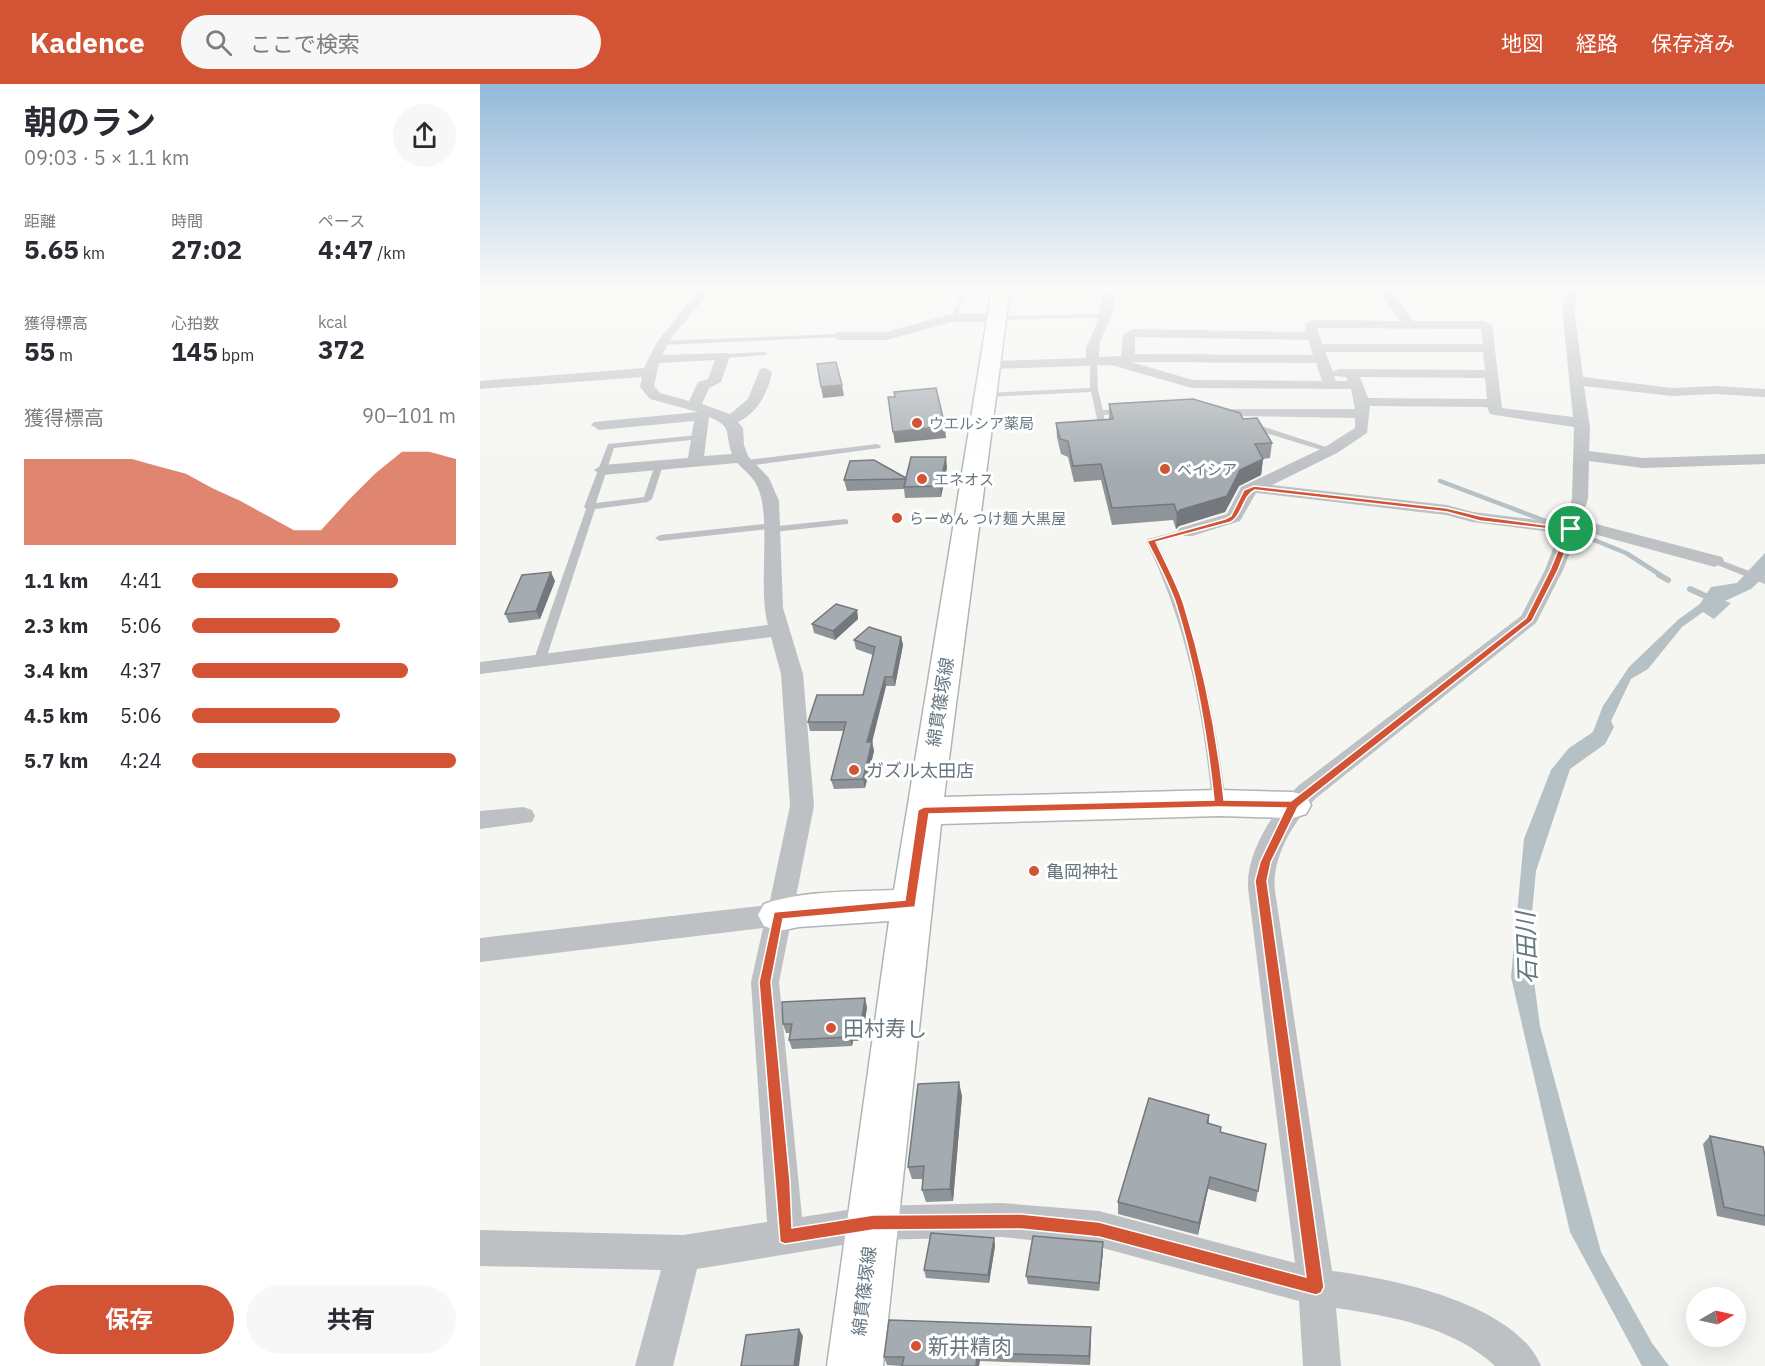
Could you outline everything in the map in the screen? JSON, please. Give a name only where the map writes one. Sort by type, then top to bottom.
[{"type":"main road","name":"綿貫篠塚線","points":[[855,1366],[910,904],[993,349]]},
{"type":"main road","points":[[924,810],[1219,803],[1293,805]]},
{"type":"main road","points":[[778,915],[910,904]]},
{"type":"street","points":[[659,349],[647,387],[650,393],[730,420],[735,428],[736,445],[744,461],[763,482],[771,501],[772,588],[778,630],[787,650],[792,674],[802,806],[794,858],[778,915],[765,982],[783,1181],[785,1237]]},
{"type":"street","points":[[1091,349],[1094,361]]},
{"type":"street","points":[[1124,360],[1126,349]]},
{"type":"street","points":[[989,380],[1094,361],[1290,349]]},
{"type":"street","points":[[1318,349],[1328,379]]},
{"type":"street","points":[[1489,349],[1494,409],[1501,413],[1581,423]]},
{"type":"street","points":[[1322,1366],[1316,1287],[1261,881],[1266,862],[1293,805],[1529,619],[1554,570],[1580,499],[1583,455],[1574,349]]},
{"type":"street","points":[[480,385],[723,356],[714,382],[703,385],[695,462]]},
{"type":"street","points":[[1124,360],[1192,384],[1491,374]]},
{"type":"street","points":[[730,420],[740,415],[758,396],[765,372]]},
{"type":"street","points":[[1186,532],[1234,517],[1247,491],[1331,450],[1362,430],[1363,408],[1354,379]]},
{"type":"street","points":[[1578,381],[1672,392],[1716,390],[1765,393]]},
{"type":"street","points":[[1236,416],[1493,403]]},
{"type":"street","points":[[599,425],[701,411]]},
{"type":"street","points":[[1583,455],[1643,463],[1765,459]]},
{"type":"street","points":[[602,470],[695,462],[744,461]]},
{"type":"street","points":[[1254,488],[1447,510],[1480,519],[1572,526],[1719,562]]},
{"type":"street","points":[[480,668],[778,630]]},
{"type":"street","points":[[480,820],[523,816]]},
{"type":"street","points":[[480,950],[778,915]]},
{"type":"street","points":[[480,1248],[683,1253],[873,1222],[1002,1220],[1099,1229],[1316,1287],[1350,1290],[1438,1314],[1489,1337],[1522,1366]]},
{"type":"street","points":[[654,1366],[683,1253]]},
{"type":"lane","points":[[764,349],[765,372]]},
{"type":"lane","points":[[723,356],[764,354]]},
{"type":"lane","points":[[1094,361],[1094,390],[1102,428]]},
{"type":"lane","points":[[989,380],[1094,390]]},
{"type":"lane","points":[[1100,413],[1135,411]]},
{"type":"lane","points":[[1236,416],[1331,450]]},
{"type":"lane","points":[[539,662],[610,446],[698,437]]},
{"type":"lane","points":[[744,461],[877,446]]},
{"type":"lane","points":[[589,507],[648,499],[659,465]]},
{"type":"lane","points":[[660,538],[845,522]]},
{"type":"lane","points":[[1186,532],[1151,541],[1179,603],[1206,705],[1212,733],[1219,803]]},
{"type":"lane","points":[[1719,562],[1765,581]]},
{"type":"water","name":"石田川","points":[[1765,553],[1765,576],[1751,589],[1725,601],[1731,603],[1714,619],[1703,612],[1682,627],[1648,669],[1631,679],[1611,721],[1614,727],[1605,744],[1570,769],[1536,871],[1529,944],[1540,1026],[1601,1252],[1652,1343],[1669,1366],[1642,1366],[1570,1232],[1511,977],[1524,839],[1551,770],[1569,748],[1593,732],[1603,706],[1629,667],[1679,619],[1700,604],[1711,587],[1737,583]]},
{"type":"building","points":[[836,362],[842,385],[821,387],[817,364]]},
{"type":"building","name":"ウエルシア薬局","points":[[936,388],[945,426],[893,432],[888,397],[895,397],[894,392]]},
{"type":"building","name":"ベイシア","points":[[1193,399],[1240,413],[1243,419],[1257,418],[1272,443],[1255,444],[1263,459],[1240,470],[1227,496],[1180,510],[1177,513],[1174,504],[1112,508],[1101,464],[1073,466],[1068,441],[1060,439],[1056,423],[1113,419],[1109,404]]},
{"type":"building","points":[[911,457],[946,457],[940,486],[904,487],[906,479],[844,480],[850,461],[874,460],[906,478]]},
{"type":"building","points":[[551,572],[536,611],[505,614],[522,575]]},
{"type":"building","points":[[836,604],[857,610],[833,631],[812,624]]},
{"type":"building","points":[[869,627],[901,637],[893,677],[885,677],[867,742],[872,742],[863,779],[831,780],[846,722],[808,722],[817,695],[863,695],[875,647],[854,640]]},
{"type":"building","points":[[865,998],[860,1032],[850,1032],[849,1037],[789,1040],[792,1024],[783,1024],[782,1002]]},
{"type":"building","points":[[959,1082],[950,1189],[922,1190],[924,1166],[908,1167],[918,1084]]},
{"type":"building","points":[[1149,1098],[1209,1115],[1207,1123],[1221,1127],[1220,1132],[1266,1144],[1258,1191],[1210,1177],[1199,1223],[1118,1202]]},
{"type":"building","points":[[1710,1136],[1763,1147],[1765,1216],[1724,1207]]},
{"type":"building","points":[[931,1233],[994,1238],[988,1275],[924,1270]]},
{"type":"building","points":[[1033,1236],[1103,1242],[1099,1283],[1026,1276]]},
{"type":"building","points":[[889,1320],[1091,1327],[1089,1356],[977,1353],[976,1366],[902,1366],[904,1357],[884,1357]]},
{"type":"building","points":[[799,1329],[794,1366],[741,1366],[746,1335]]},
{"type":"waterway","points":[[1440,481],[1551,523]]},
{"type":"waterway","points":[[1572,531],[1626,553],[1662,576]]},
{"type":"waterway","points":[[1659,575],[1668,580]]},
{"type":"waterway","points":[[1690,589],[1712,599]]},
{"type":"place","name":"ウエルシア薬局","points":[[917,423]]},
{"type":"place","name":"ベイシア","points":[[1165,469]]},
{"type":"place","name":"エネオス","points":[[922,479]]},
{"type":"place","name":"らーめん つけ麺 大黒屋","points":[[897,518]]},
{"type":"place","name":"ガズル太田店","points":[[854,770]]},
{"type":"place","name":"亀岡神社","points":[[1034,871]]},
{"type":"place","name":"田村寿し","points":[[831,1028]]},
{"type":"place","name":"新井精肉","points":[[916,1346]]},
{"type":"route","points":[[1571,529],[1480,519],[1447,510],[1254,488],[1247,491],[1234,517],[1220,523],[1151,541],[1165,566],[1179,603],[1206,705],[1212,733],[1219,803],[1270,803],[1293,805],[1266,862],[1261,881],[1270,964],[1316,1287],[1099,1229],[1002,1220],[873,1222],[785,1237],[783,1181],[765,982],[778,915],[799,911],[910,904],[924,810],[1219,803],[1293,805],[1529,619],[1536,611],[1571,529]]}]
